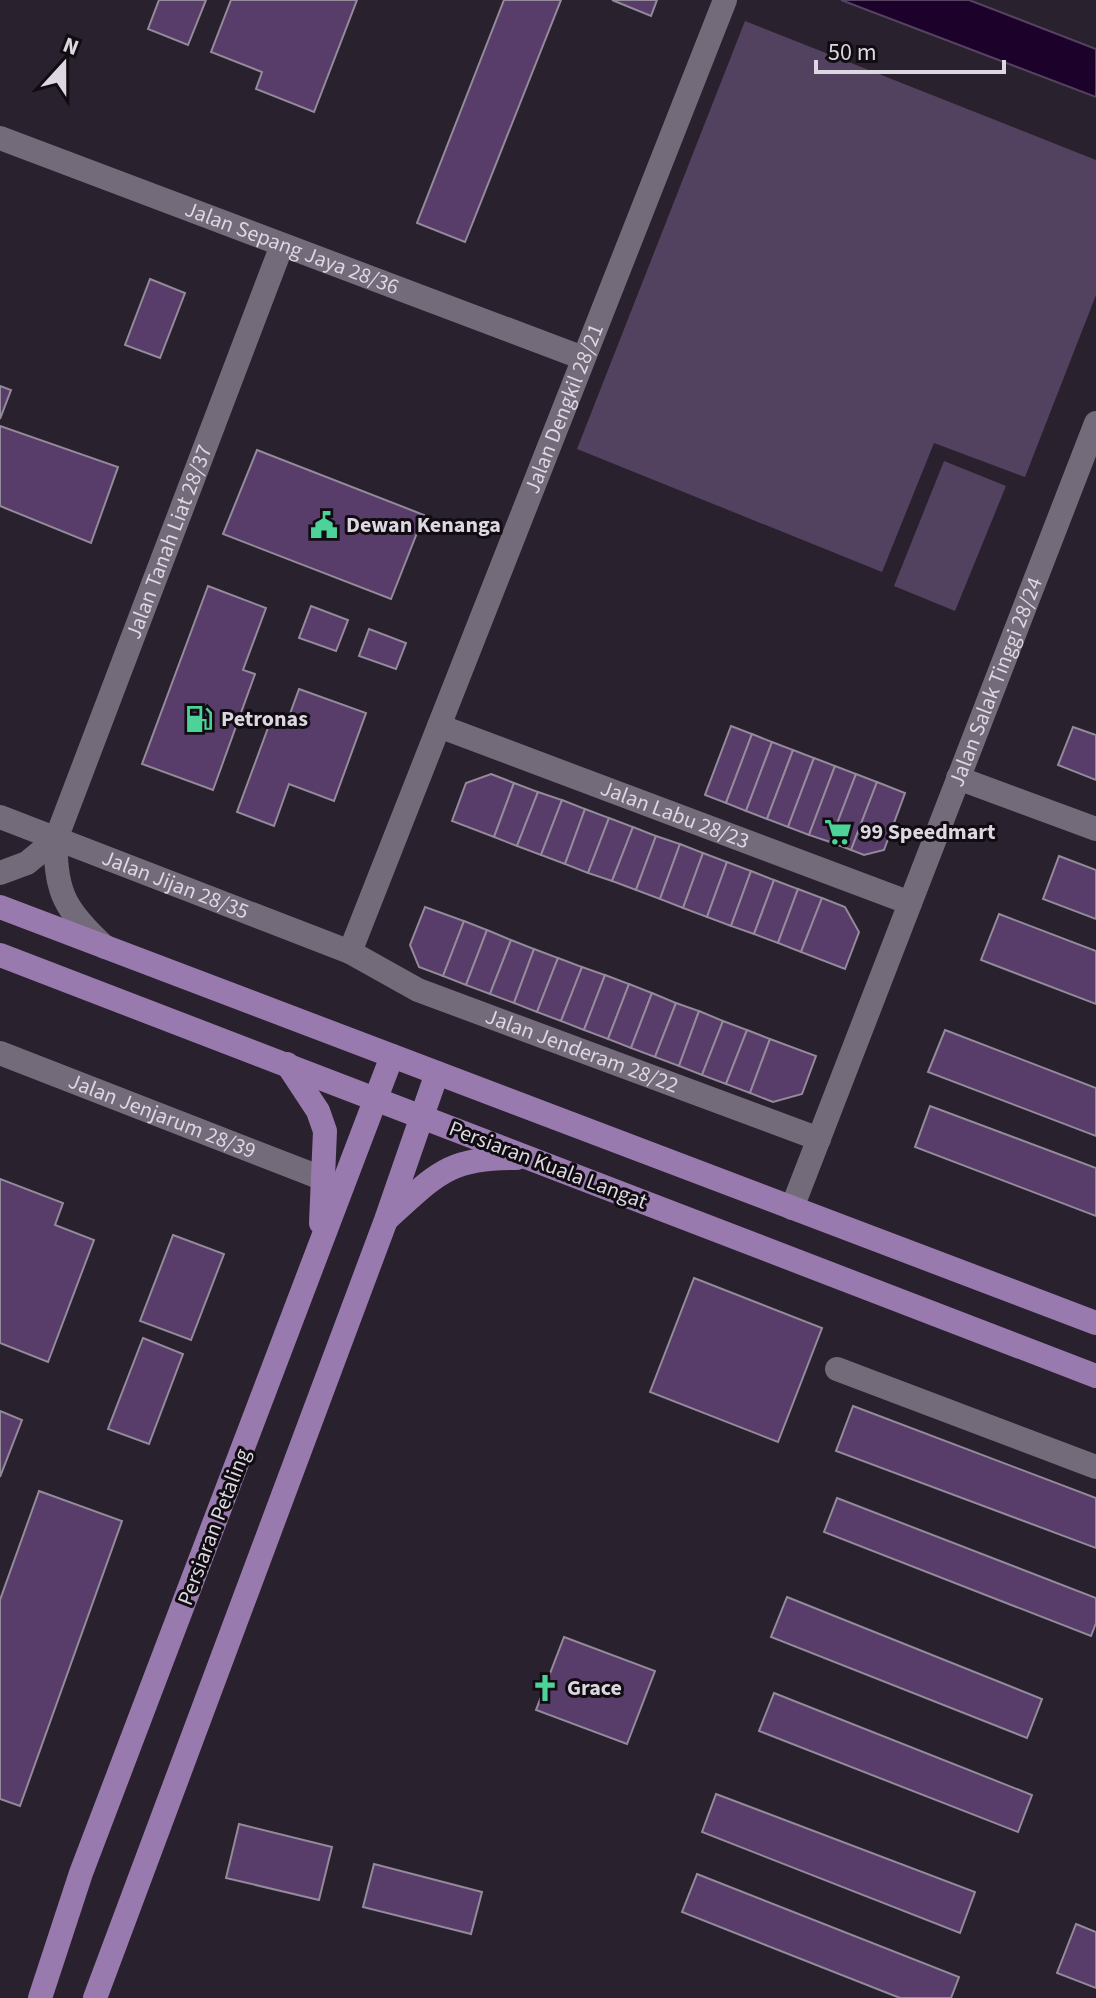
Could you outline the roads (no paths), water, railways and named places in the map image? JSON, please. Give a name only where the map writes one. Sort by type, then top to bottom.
[{"type":"main road","points":[[0,907],[1096,1323]]},
{"type":"main road","name":"Persiaran Kuala Langat","points":[[0,955],[377,1097],[1096,1376]]},
{"type":"main road","name":"Persiaran Petaling","points":[[40,1998],[81,1873],[392,1056]]},
{"type":"main road","points":[[287,1064],[323,1120],[324,1179],[319,1249]]},
{"type":"main road","points":[[95,1998],[386,1220],[437,1073]]},
{"type":"main road","points":[[386,1220],[428,1182],[463,1161],[479,1157],[532,1158]]},
{"type":"street","name":"Jalan Dengkil 28/21","points":[[350,952],[725,0]]},
{"type":"street","name":"Jalan Sepang Jaya 28/36","points":[[0,138],[583,358]]},
{"type":"street","name":"Jalan Tanah Liat 28/37","points":[[56,839],[282,245]]},
{"type":"street","name":"Jalan Salak Tinggi 28/24","points":[[792,1208],[1096,423]]},
{"type":"street","name":"Jalan Labu 28/23","points":[[439,726],[910,903]]},
{"type":"street","points":[[958,778],[1096,829]]},
{"type":"street","name":"Jalan Jijan 28/35","points":[[0,817],[350,952]]},
{"type":"street","points":[[0,873],[27,863],[56,839]]},
{"type":"street","points":[[56,839],[55,873],[60,891],[78,922],[105,947]]},
{"type":"street","name":"Jalan Jenderam 28/22","points":[[350,952],[418,990],[819,1139]]},
{"type":"street","name":"Jalan Jenjarum 28/39","points":[[0,1053],[324,1179]]},
{"type":"street","points":[[837,1369],[1096,1467]]},
{"type":"place","name":"Dewan Kenanga","points":[[324,525]]},
{"type":"place","name":"Petronas","points":[[199,719]]},
{"type":"place","name":"99 Speedmart","points":[[838,832]]},
{"type":"place","name":"Grace","points":[[545,1688]]}]
